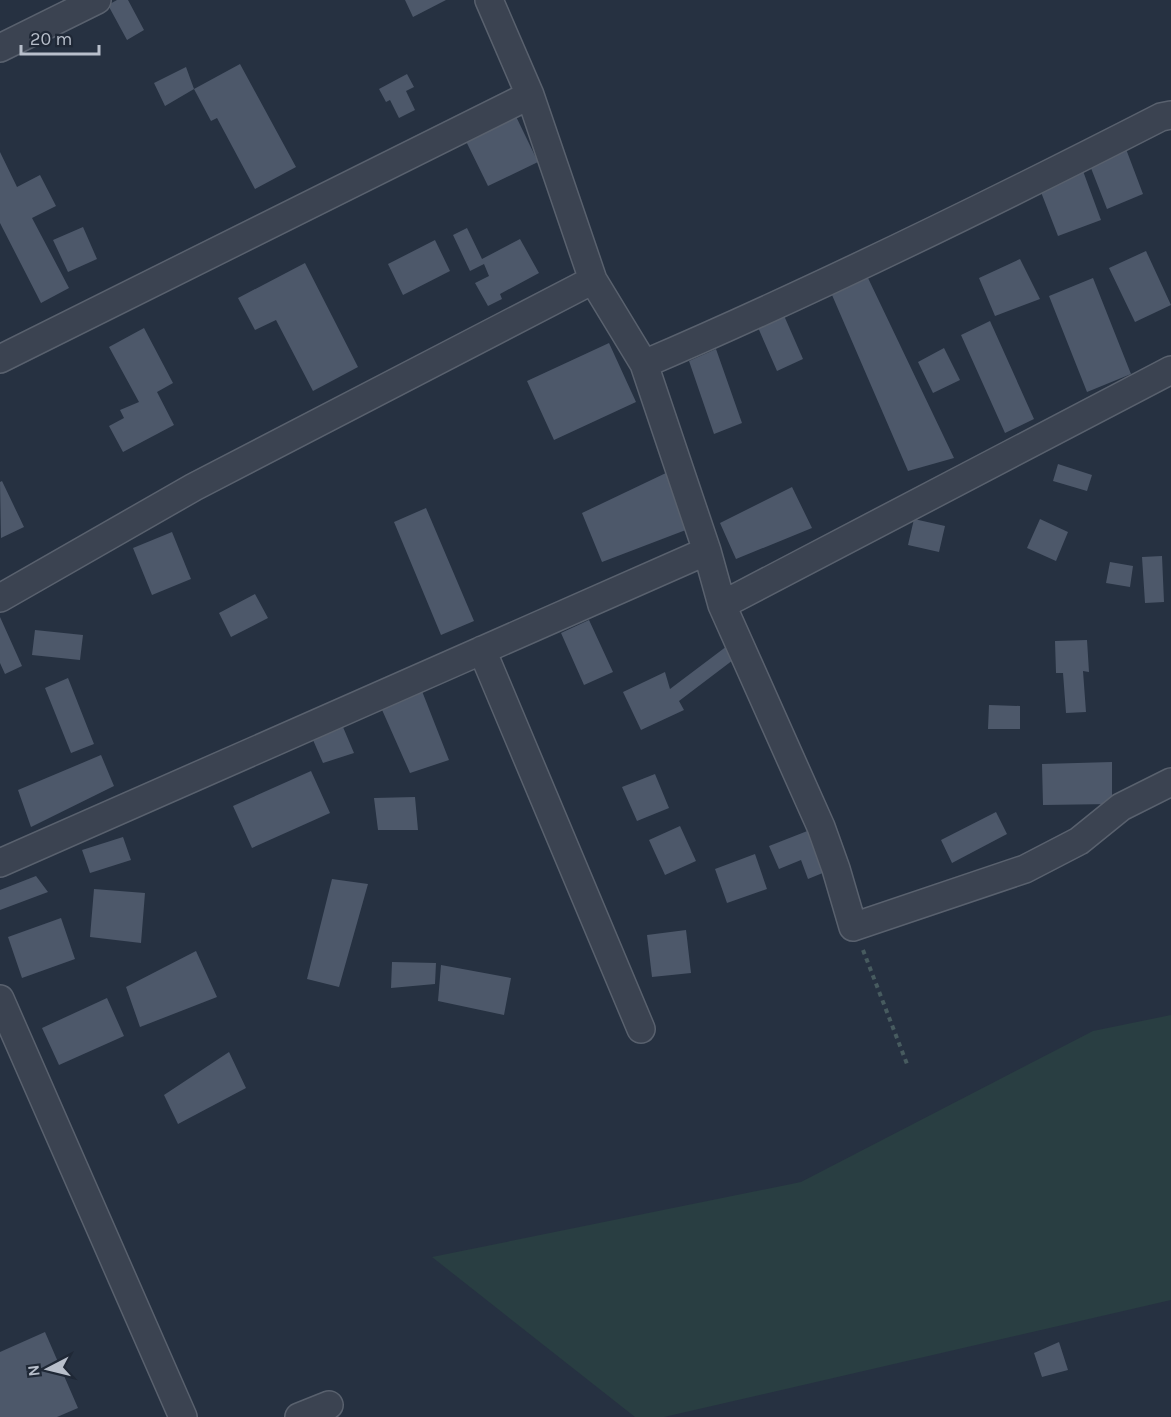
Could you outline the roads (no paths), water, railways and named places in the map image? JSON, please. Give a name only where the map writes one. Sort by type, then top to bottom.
[{"type":"street","points":[[0,48],[97,0]]},
{"type":"street","points":[[489,0],[530,95],[593,280],[644,364],[708,551],[722,605],[821,827],[854,927],[1025,870],[1079,842],[1121,807],[1171,782]]},
{"type":"street","points":[[0,359],[530,95]]},
{"type":"street","points":[[644,364],[754,316],[1038,180],[1161,117],[1171,115]]},
{"type":"street","points":[[0,598],[194,487],[593,280]]},
{"type":"street","points":[[722,605],[1171,370]]},
{"type":"street","points":[[0,863],[708,551]]},
{"type":"street","points":[[482,650],[641,1029]]},
{"type":"street","points":[[0,999],[183,1417]]},
{"type":"street","points":[[299,1417],[329,1405]]}]
